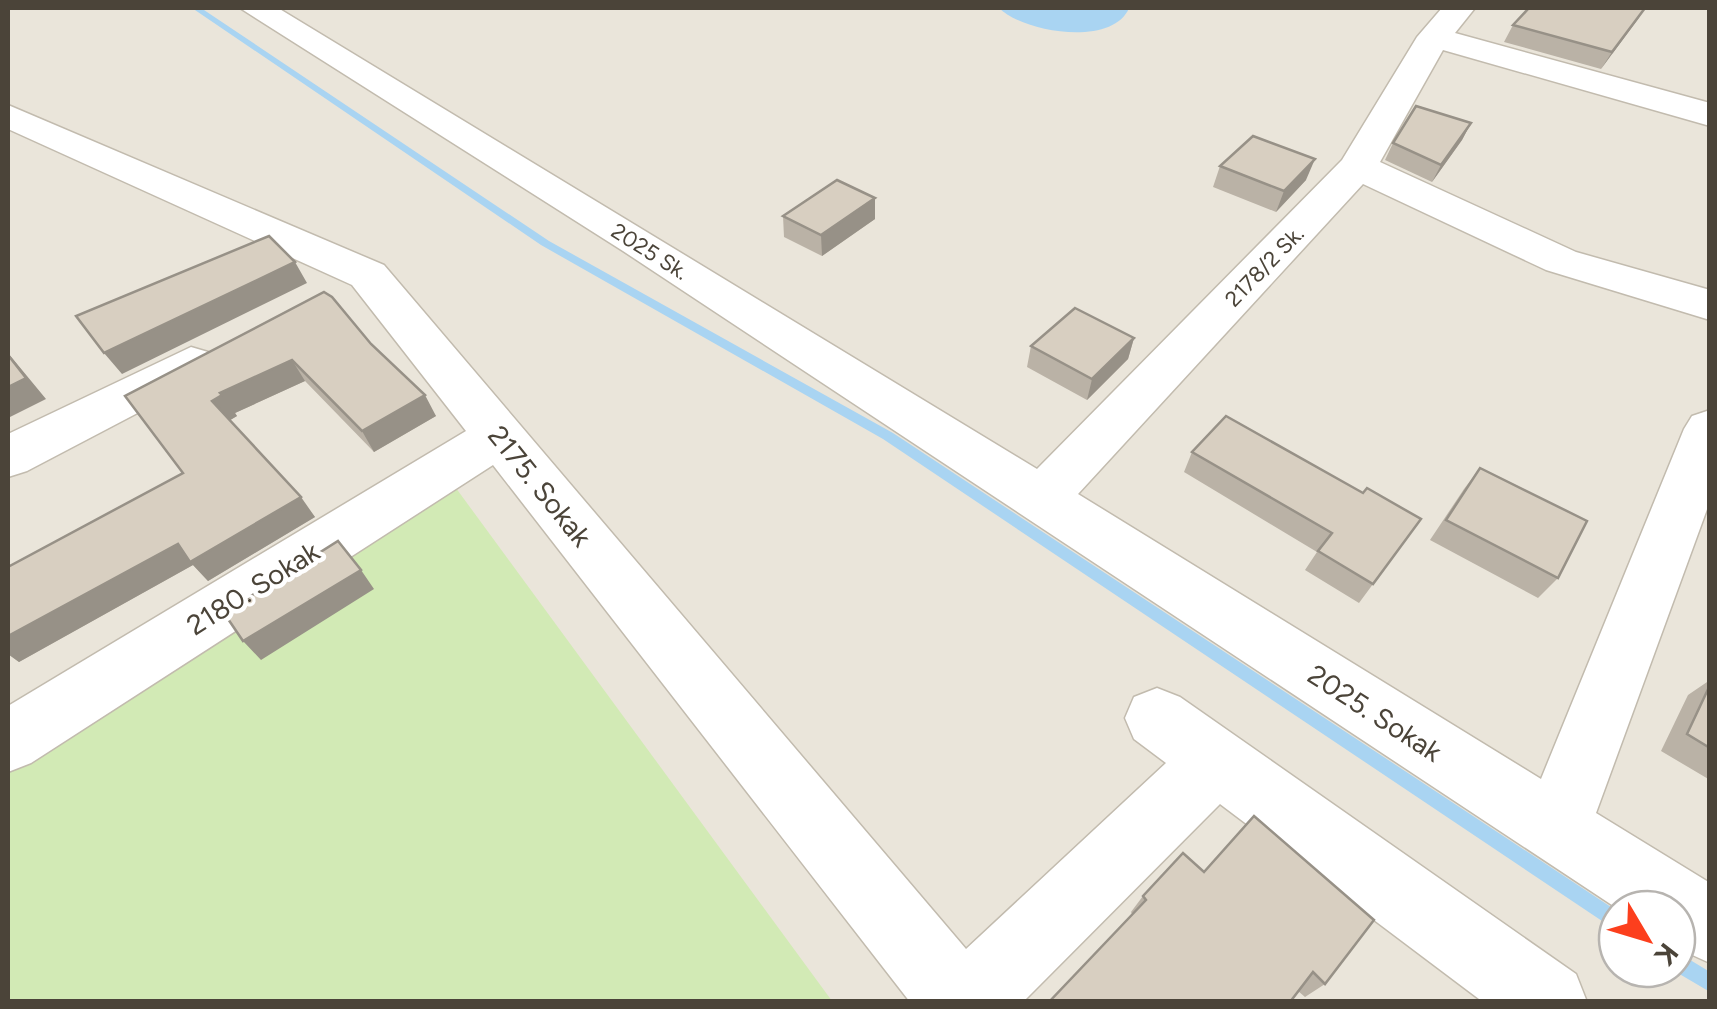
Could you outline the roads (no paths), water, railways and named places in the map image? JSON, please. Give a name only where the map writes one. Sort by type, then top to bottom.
[{"type":"street","name":"2025 Sk.","points":[[256,8],[638,242],[1040,501]]},
{"type":"street","name":"2178/2 Sk.","points":[[1040,501],[1358,166],[1447,22]]},
{"type":"street","points":[[1447,22],[1710,115]]},
{"type":"street","name":"2175. Sokak","points":[[8,116],[368,274],[964,1002]]},
{"type":"street","points":[[1358,166],[1560,261],[1710,305]]},
{"type":"street","points":[[316,301],[368,274]]},
{"type":"street","points":[[8,457],[230,344]]},
{"type":"street","points":[[1556,828],[1710,428]]},
{"type":"street","name":"2180. Sokak","points":[[8,741],[499,436]]},
{"type":"street","name":"2025. Sokak","points":[[1040,501],[1710,926]]},
{"type":"street","points":[[1157,718],[1548,1002]]},
{"type":"street","points":[[964,1002],[1216,761]]},
{"type":"water","points":[[999,8],[1129,8],[1120,20],[1105,28],[1067,32],[1028,24]]},
{"type":"waterway","points":[[196,8],[545,243],[888,436],[1597,909]]},
{"type":"waterway","points":[[1697,975],[1710,983]]}]
